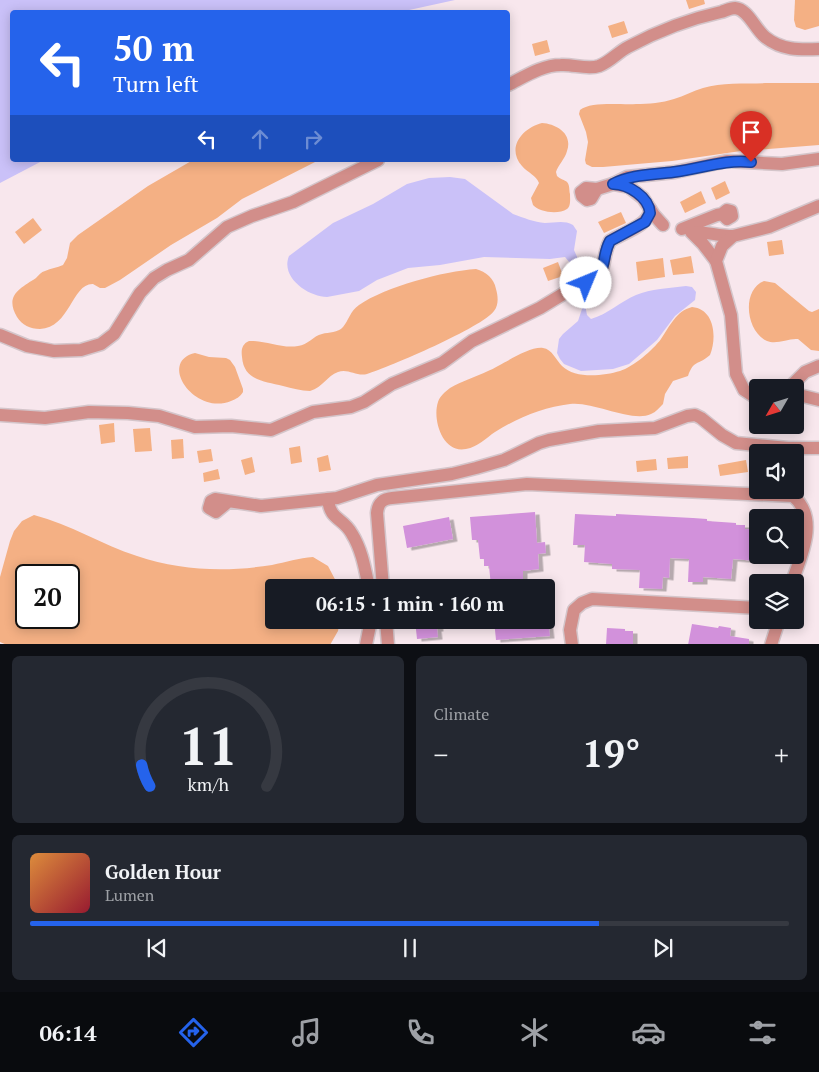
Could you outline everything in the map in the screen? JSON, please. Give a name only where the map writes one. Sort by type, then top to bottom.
[{"type":"street","points":[[510,84],[544,68],[562,64],[585,67],[599,66],[625,48],[648,37],[710,14],[733,8],[742,10],[765,37],[778,45],[794,50],[819,50]]},
{"type":"street","points":[[597,189],[627,177],[675,172],[727,161],[782,164],[819,159]]},
{"type":"street","points":[[0,335],[27,346],[54,351],[81,350],[101,344],[114,334],[136,299],[154,278],[189,260],[227,227],[293,202],[374,162]]},
{"type":"street","points":[[613,184],[623,185],[633,190],[643,198],[654,215],[663,224],[686,231],[716,236],[733,236],[769,227],[819,206]]},
{"type":"street","points":[[586,283],[594,280],[603,270],[610,241],[648,219],[650,209]]},
{"type":"street","points":[[686,231],[722,214]]},
{"type":"street","points":[[627,232],[663,224]]},
{"type":"street","points":[[686,231],[703,244],[716,261],[731,315],[736,374],[744,390],[749,393]]},
{"type":"street","points":[[716,261],[722,246],[733,236]]},
{"type":"street","points":[[0,415],[45,418],[89,412],[128,413],[159,416],[195,427],[231,426],[271,430],[313,412],[351,407],[364,402],[392,384],[442,363],[472,341],[540,308],[568,291]]},
{"type":"street","points":[[799,379],[805,372],[819,366]]},
{"type":"street","points":[[804,393],[819,400]]},
{"type":"street","points":[[228,502],[261,506],[346,496],[377,485],[471,470],[512,456],[539,443],[559,438],[568,438],[599,431],[655,428],[687,416],[695,415],[736,443],[788,448],[819,448]]},
{"type":"street","points":[[382,579],[377,513],[379,503],[382,501],[392,498],[527,484],[793,496],[807,510],[810,528],[795,574]]},
{"type":"street","points":[[328,499],[329,509],[333,515],[345,524],[356,542],[367,579]]},
{"type":"street","points":[[572,644],[570,630],[574,610],[582,603],[592,599],[749,608]]},
{"type":"street","points":[[366,644],[369,629]]},
{"type":"street","points":[[387,629],[388,644]]},
{"type":"street","points":[[771,644],[776,629]]},
{"type":"shaded area","points":[[0,0],[455,0],[409,10],[10,10],[10,162],[40,162],[0,183]]},
{"type":"shaded area","points":[[686,0],[704,0],[705,4],[689,9]]},
{"type":"shaded area","points":[[795,0],[819,0],[819,26],[805,30],[796,27],[794,20]]},
{"type":"shaded area","points":[[624,21],[628,33],[612,38],[608,26]]},
{"type":"shaded area","points":[[547,40],[550,52],[535,56],[532,44]]},
{"type":"shaded area","points":[[819,83],[819,145],[741,151],[672,161],[603,167],[592,167],[586,164],[588,142],[579,114],[580,110],[585,107],[599,104],[655,103],[674,99],[711,86]]},
{"type":"shaded area","points":[[542,123],[558,128],[566,135],[568,140],[566,154],[556,172],[557,176],[568,183],[570,202],[567,209],[559,212],[544,211],[533,205],[531,198],[539,183],[517,159],[516,146],[518,140],[528,129]]},
{"type":"shaded area","points":[[190,162],[315,162],[242,199],[217,218],[171,245],[120,280],[105,288],[100,288],[93,284],[86,286],[80,290],[58,321],[50,327],[33,328],[19,320],[12,303],[16,293],[42,272],[63,265],[67,258],[70,243],[78,235],[148,186]]},
{"type":"shaded area","points":[[450,177],[465,179],[513,214],[545,223],[563,222],[573,225],[577,231],[574,250],[582,268],[583,294],[587,315],[591,319],[636,295],[654,290],[692,287],[696,292],[695,300],[675,316],[657,340],[629,364],[613,369],[581,371],[564,364],[557,353],[559,339],[578,321],[582,309],[573,285],[575,269],[565,257],[550,259],[484,257],[440,265],[408,268],[377,280],[359,291],[327,297],[312,294],[292,279],[287,264],[289,256],[333,223],[373,204],[407,184],[429,178]]},
{"type":"shaded area","points":[[725,181],[730,193],[716,200],[711,188]]},
{"type":"shaded area","points":[[701,191],[706,203],[685,213],[680,202]]},
{"type":"shaded area","points":[[621,212],[626,223],[604,233],[598,222]]},
{"type":"shaded area","points":[[33,218],[42,230],[24,244],[15,232]]},
{"type":"shaded area","points":[[782,240],[784,254],[769,256],[767,242]]},
{"type":"shaded area","points":[[691,256],[694,273],[673,275],[670,260]]},
{"type":"shaded area","points":[[663,258],[665,277],[638,281],[636,262]]},
{"type":"shaded area","points":[[558,262],[563,276],[548,281],[543,268]]},
{"type":"shaded area","points":[[476,269],[489,276],[495,285],[498,300],[494,311],[473,327],[395,363],[363,375],[345,371],[338,372],[310,391],[256,379],[247,371],[244,365],[242,350],[243,346],[249,341],[292,347],[302,345],[319,335],[341,329],[356,307],[370,298],[415,281],[463,270]]},
{"type":"shaded area","points":[[764,281],[775,283],[809,311],[812,312],[819,309],[819,351],[811,350],[798,339],[779,342],[767,341],[754,329],[749,311],[749,302],[757,286]]},
{"type":"shaded area","points":[[597,284],[600,300],[591,301],[588,286]]},
{"type":"shaded area","points":[[692,307],[706,313],[710,319],[713,341],[710,355],[694,365],[688,376],[673,381],[665,394],[663,404],[653,413],[634,416],[590,406],[570,404],[541,410],[512,422],[478,444],[466,449],[458,449],[451,446],[441,434],[437,418],[438,402],[450,388],[537,348],[549,350],[562,366],[574,373],[598,375],[620,371],[631,366],[648,353],[661,339],[678,315]]},
{"type":"shaded area","points":[[195,353],[230,360],[235,367],[243,389],[241,395],[231,401],[218,404],[205,401],[194,395],[185,386],[180,376],[180,366],[184,358]]},
{"type":"shaded area","points":[[114,423],[115,442],[101,444],[99,425]]},
{"type":"shaded area","points":[[150,428],[152,451],[135,452],[133,429]]},
{"type":"shaded area","points":[[183,439],[184,458],[172,459],[171,440]]},
{"type":"shaded area","points":[[300,446],[302,462],[291,464],[289,448]]},
{"type":"shaded area","points":[[211,449],[213,461],[199,463],[197,451]]},
{"type":"shaded area","points":[[328,455],[331,470],[319,472],[317,458]]},
{"type":"shaded area","points":[[688,456],[688,468],[668,469],[667,458]]},
{"type":"shaded area","points":[[252,457],[255,472],[245,475],[241,460]]},
{"type":"shaded area","points":[[656,459],[657,470],[637,472],[636,461]]},
{"type":"shaded area","points":[[746,460],[748,472],[720,476],[718,465]]},
{"type":"shaded area","points":[[218,469],[220,479],[204,482],[203,473]]},
{"type":"shaded area","points":[[34,515],[137,556],[170,565],[204,569],[238,569],[313,557],[328,566],[335,579],[265,579],[265,629],[338,629],[338,631],[331,644],[5,644],[0,642],[0,577],[14,531],[22,521]]},
{"type":"building","points":[[535,512],[537,543],[545,542],[546,553],[538,554],[539,569],[523,571],[523,579],[490,579],[489,566],[484,566],[484,559],[480,559],[478,540],[472,540],[470,517]]},
{"type":"building","points":[[575,514],[616,516],[616,514],[707,519],[707,521],[745,525],[745,529],[749,529],[749,560],[733,559],[731,579],[703,577],[703,582],[688,582],[689,559],[670,558],[669,578],[663,577],[662,589],[639,588],[640,570],[612,569],[612,564],[584,562],[585,545],[573,545]]},
{"type":"building","points":[[449,517],[453,539],[407,548],[403,526]]},
{"type":"building","points":[[692,624],[731,628],[730,636],[749,639],[749,644],[688,644]]},
{"type":"building","points":[[607,628],[633,631],[633,644],[606,644]]},
{"type":"building","points":[[416,629],[437,629],[438,637],[417,639]]},
{"type":"building","points":[[495,629],[549,629],[550,636],[496,640]]},
{"type":"route","points":[[586,283],[594,280],[603,270],[610,241],[645,222],[649,217],[650,209],[643,198],[629,187],[613,184],[627,177],[675,172],[718,162],[751,162]]}]
